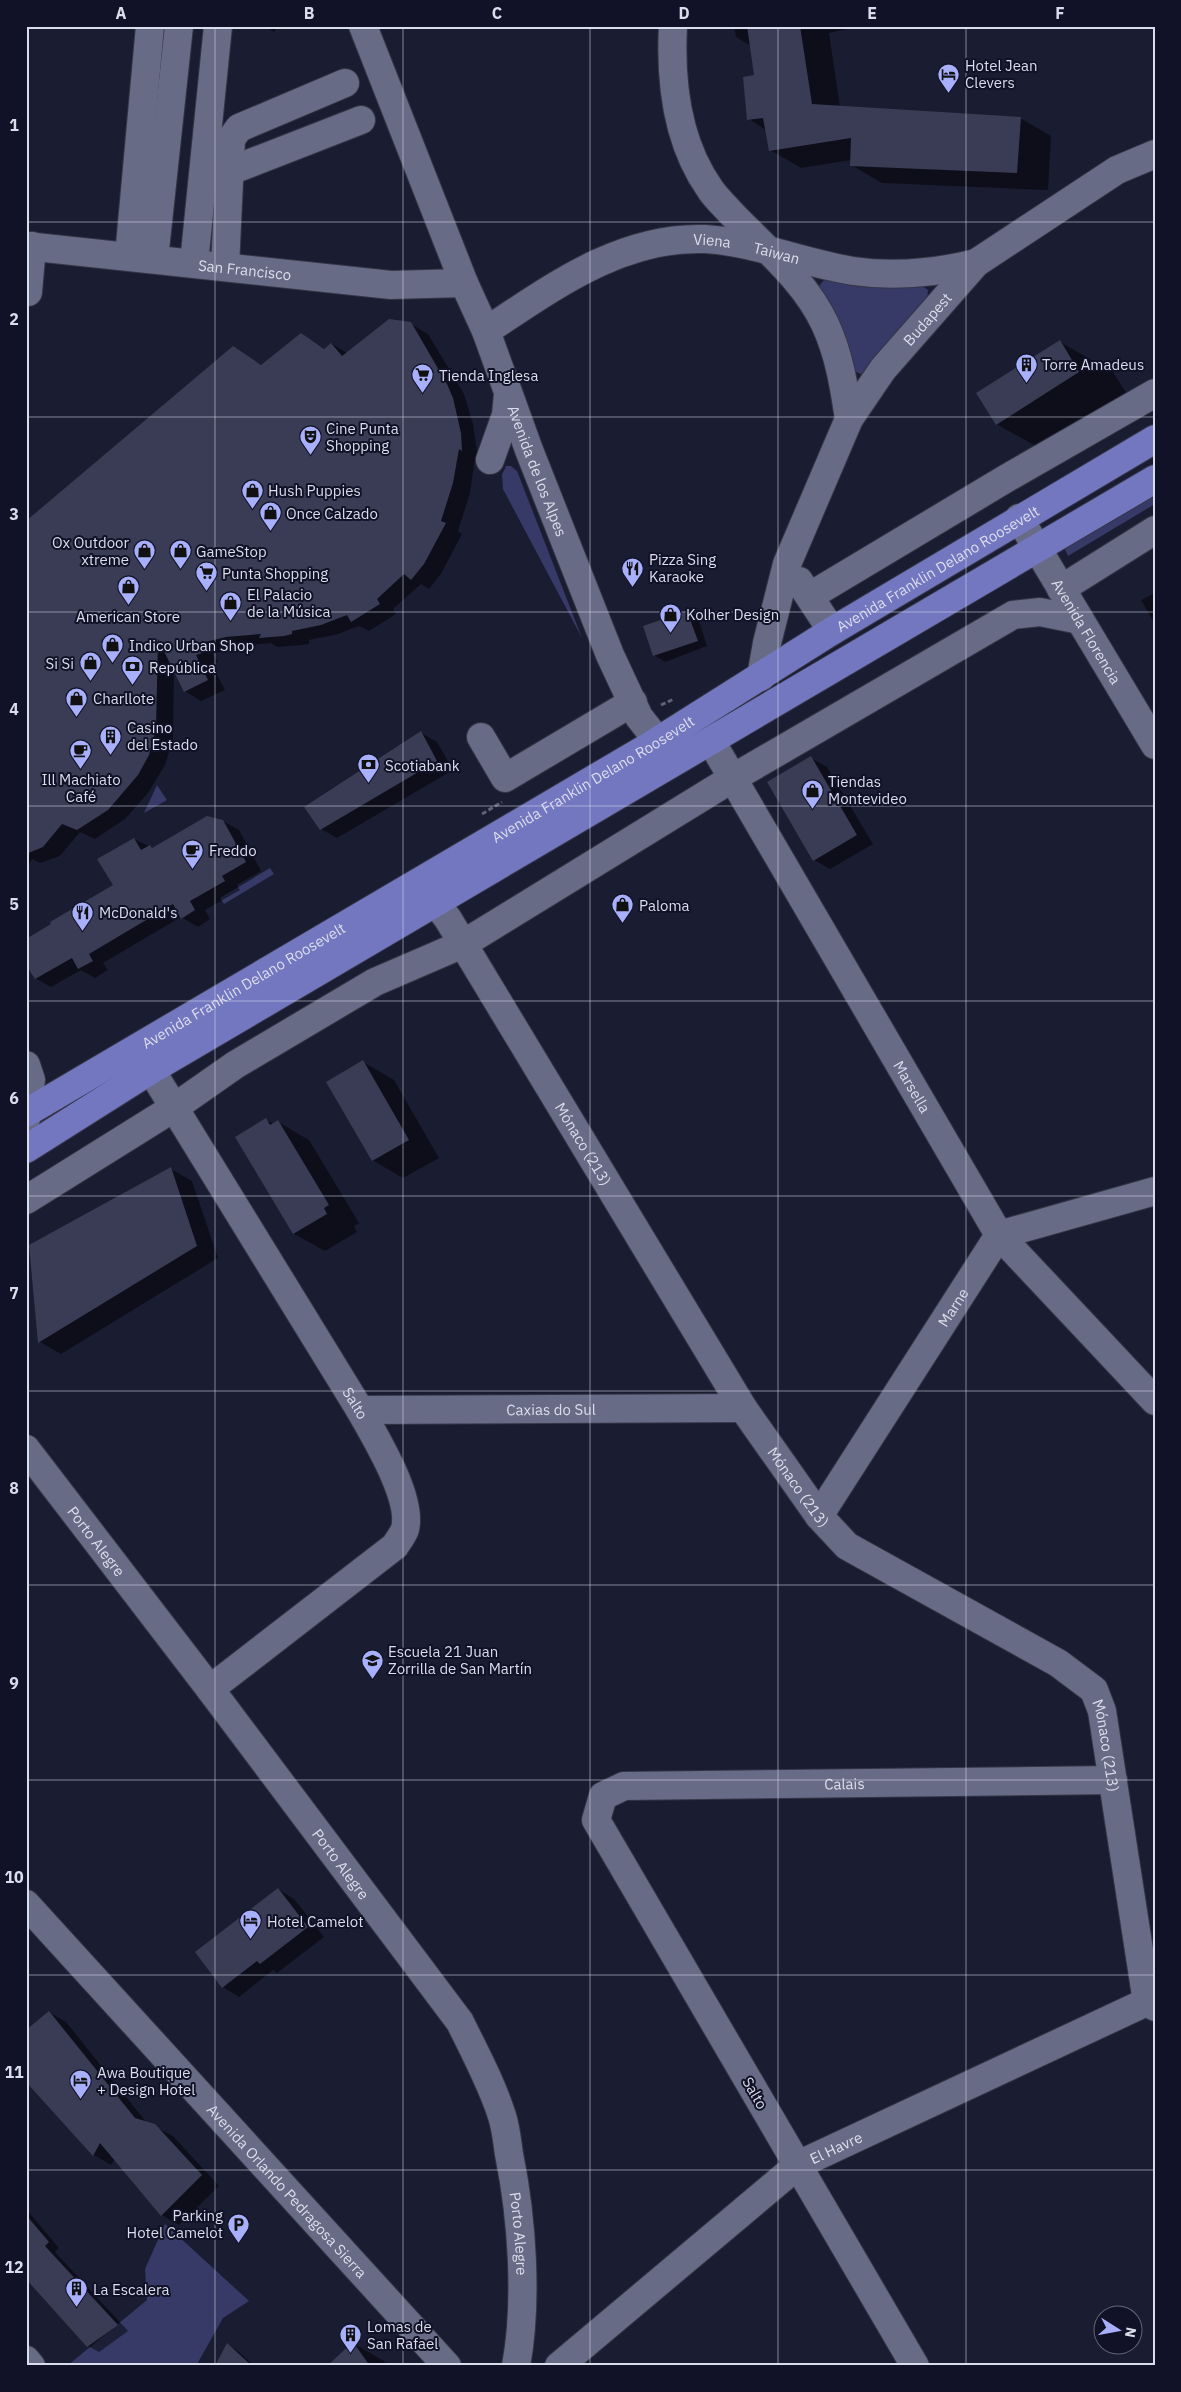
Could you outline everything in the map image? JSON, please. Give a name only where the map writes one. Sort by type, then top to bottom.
[{"type":"main road","name":"Avenida Franklin Delano Roosevelt","points":[[26,1149],[151,1070],[434,902],[666,751],[761,677],[832,631],[1018,518],[1155,439]]},
{"type":"main road","name":"Avenida Franklin Delano Roosevelt","points":[[27,1114],[666,751],[711,741],[1155,479]]},
{"type":"street","points":[[141,258],[150,26]]},
{"type":"street","points":[[141,258],[179,26]]},
{"type":"street","points":[[194,263],[218,26]]},
{"type":"street","name":"Avenida de los Alpes","points":[[363,26],[464,283],[486,331],[529,450],[610,655],[639,717],[666,751]]},
{"type":"street","name":"Taiwan","points":[[673,26],[671,60],[674,92],[685,134],[695,162],[710,190],[770,251],[852,270],[887,274],[949,269],[976,262]]},
{"type":"street","points":[[225,267],[231,139],[239,128],[345,84]]},
{"type":"street","points":[[230,171],[361,120]]},
{"type":"street","name":"Budapest","points":[[761,677],[767,643],[787,564],[849,419],[883,370],[976,262],[1117,170],[1155,154]]},
{"type":"street","name":"Viena","points":[[486,331],[551,288],[591,265],[617,253],[673,241],[704,239],[740,243],[770,251]]},
{"type":"street","points":[[28,292],[29,246]]},
{"type":"street","name":"San Francisco","points":[[29,246],[391,285],[464,283]]},
{"type":"street","points":[[770,251],[805,291],[825,324],[841,368],[849,419]]},
{"type":"street","points":[[810,596],[1007,478],[1155,393]]},
{"type":"street","points":[[508,394],[506,415],[490,460],[507,449],[529,450]]},
{"type":"street","name":"Avenida Florencia","points":[[1018,518],[1155,745]]},
{"type":"street","points":[[1061,588],[1155,530]]},
{"type":"street","points":[[787,564],[832,631]]},
{"type":"street","points":[[26,1200],[174,1107],[235,1065],[374,982],[463,944],[733,778],[1013,615],[1040,612],[1080,620]]},
{"type":"street","points":[[481,737],[504,778],[633,702]]},
{"type":"street","name":"Marsella","points":[[711,741],[999,1235],[1155,1401]]},
{"type":"street","name":"Mónaco (213)","points":[[434,902],[448,919],[742,1408],[819,1516],[847,1546],[1058,1663],[1094,1690],[1102,1711],[1112,1780],[1152,2002]]},
{"type":"street","points":[[26,1064],[31,1080],[27,1114]]},
{"type":"street","name":"Salto","points":[[151,1070],[360,1410],[387,1459],[403,1501],[406,1516],[405,1530],[395,1546],[210,1689]]},
{"type":"street","points":[[999,1235],[1155,1190]]},
{"type":"street","name":"Marne","points":[[819,1516],[999,1235]]},
{"type":"street","name":"Caxias do Sul","points":[[360,1410],[742,1408]]},
{"type":"street","name":"Porto Alegre","points":[[26,1449],[210,1689],[460,2022],[502,2116],[519,2210],[522,2303],[516,2366]]},
{"type":"street","name":"Calais","points":[[596,1820],[603,1796],[624,1786],[1112,1780]]},
{"type":"street","name":"Salto","points":[[596,1820],[915,2366]]},
{"type":"street","name":"Avenida Orlando Pedragosa Sierra","points":[[26,1904],[447,2366]]},
{"type":"street","name":"El Havre","points":[[559,2366],[798,2165],[1152,2002]]},
{"type":"street","points":[[26,2360],[31,2366]]},
{"type":"shaded area","points":[[832,279],[878,287],[921,285],[928,290],[927,301],[863,375],[852,370],[820,292],[819,286],[824,280]]},
{"type":"shaded area","points":[[506,466],[511,466],[517,471],[582,638],[503,489],[502,475]]},
{"type":"shaded area","points":[[1155,487],[1155,504],[1068,556],[1062,543]]},
{"type":"shaded area","points":[[157,785],[167,800],[144,813]]},
{"type":"shaded area","points":[[270,868],[274,874],[224,904],[220,898]]},
{"type":"shaded area","points":[[165,2224],[249,2301],[223,2318],[196,2366],[67,2366],[147,2300],[145,2269]]},
{"type":"building","points":[[747,26],[800,26],[812,104],[1021,117],[1017,173],[850,166],[851,138],[769,151],[763,118],[747,120],[743,77],[754,75]]},
{"type":"building","name":"Punta Shopping","points":[[389,319],[411,322],[447,384],[453,398],[461,433],[462,451],[459,449],[453,483],[441,521],[446,523],[424,564],[411,580],[404,574],[377,599],[380,604],[351,622],[347,615],[321,625],[292,631],[292,634],[284,636],[259,638],[261,634],[226,637],[197,644],[202,653],[196,655],[208,680],[184,692],[158,639],[156,729],[149,755],[138,775],[108,810],[77,830],[62,824],[43,847],[26,854],[26,521],[233,346],[261,365],[301,333],[324,349],[331,343],[342,356]]},
{"type":"building","name":"Torre Amadeus","points":[[1060,340],[1079,372],[996,425],[976,393]]},
{"type":"building","name":"Kolher Design","points":[[687,611],[698,641],[653,656],[643,626]]},
{"type":"building","name":"Scotiabank","points":[[421,731],[437,761],[320,830],[304,807]]},
{"type":"building","name":"Tiendas Montevideo","points":[[811,756],[857,835],[813,861],[767,782]]},
{"type":"building","points":[[207,816],[223,820],[246,862],[222,876],[225,881],[190,901],[195,910],[181,919],[173,904],[89,954],[93,961],[78,969],[72,958],[35,979],[26,965],[26,939],[51,924],[50,922],[113,885],[97,859],[134,838],[141,850],[150,845],[152,848]]},
{"type":"building","points":[[363,1060],[409,1140],[372,1161],[326,1082]]},
{"type":"building","points":[[266,1118],[270,1125],[278,1120],[329,1205],[324,1208],[327,1214],[293,1234],[235,1137]]},
{"type":"building","points":[[171,1167],[197,1246],[38,1343],[29,1245]]},
{"type":"building","name":"Hotel Camelot","points":[[278,1888],[308,1927],[260,1964],[257,1961],[222,1988],[195,1952]]},
{"type":"building","name":"Awa Boutique + Design Hotel","points":[[49,2011],[135,2118],[155,2124],[202,2175],[161,2216],[100,2143],[93,2156],[26,2082],[26,2030]]},
{"type":"building","name":"La Escalera","points":[[26,2215],[49,2242],[45,2246],[118,2325],[87,2347],[26,2279]]},
{"type":"building","name":"Lomas de San Rafael","points":[[353,2342],[370,2366],[327,2366]]},
{"type":"building","points":[[227,2343],[252,2366],[215,2366]]},
{"type":"place","name":"Hotel Jean Clevers","points":[[949,93]]},
{"type":"place","name":"Torre Amadeus","points":[[1026,383]]},
{"type":"place","name":"Tienda Inglesa","points":[[423,394]]},
{"type":"place","name":"Cine Punta Shopping","points":[[310,456]]},
{"type":"place","name":"Hush Puppies","points":[[252,509]]},
{"type":"place","name":"Once Calzado","points":[[270,532]]},
{"type":"place","name":"Ox Outdoor xtreme","points":[[145,570]]},
{"type":"place","name":"GameStop","points":[[180,570]]},
{"type":"place","name":"Pizza Sing Karaoke","points":[[633,587]]},
{"type":"place","name":"Punta Shopping","points":[[206,592]]},
{"type":"place","name":"American Store","points":[[128,606]]},
{"type":"place","name":"El Palacio de la Música","points":[[231,622]]},
{"type":"place","name":"Kolher Design","points":[[670,633]]},
{"type":"place","name":"Indico Urban Shop","points":[[113,664]]},
{"type":"place","name":"Si Si","points":[[90,682]]},
{"type":"place","name":"República","points":[[133,686]]},
{"type":"place","name":"Charllote","points":[[77,717]]},
{"type":"place","name":"Casino del Estado","points":[[111,755]]},
{"type":"place","name":"Ill Machiato Café","points":[[81,770]]},
{"type":"place","name":"Scotiabank","points":[[369,784]]},
{"type":"place","name":"Tiendas Montevideo","points":[[812,809]]},
{"type":"place","name":"Freddo","points":[[193,869]]},
{"type":"place","name":"Paloma","points":[[623,924]]},
{"type":"place","name":"McDonald's","points":[[83,931]]},
{"type":"place","name":"Escuela 21 Juan Zorrilla de San Martín","points":[[372,1679]]},
{"type":"place","name":"Hotel Camelot","points":[[251,1940]]},
{"type":"place","name":"Awa Boutique + Design Hotel","points":[[81,2100]]},
{"type":"place","name":"Parking Hotel Camelot","points":[[239,2243]]},
{"type":"place","name":"La Escalera","points":[[77,2308]]},
{"type":"place","name":"Lomas de San Rafael","points":[[351,2354]]}]
